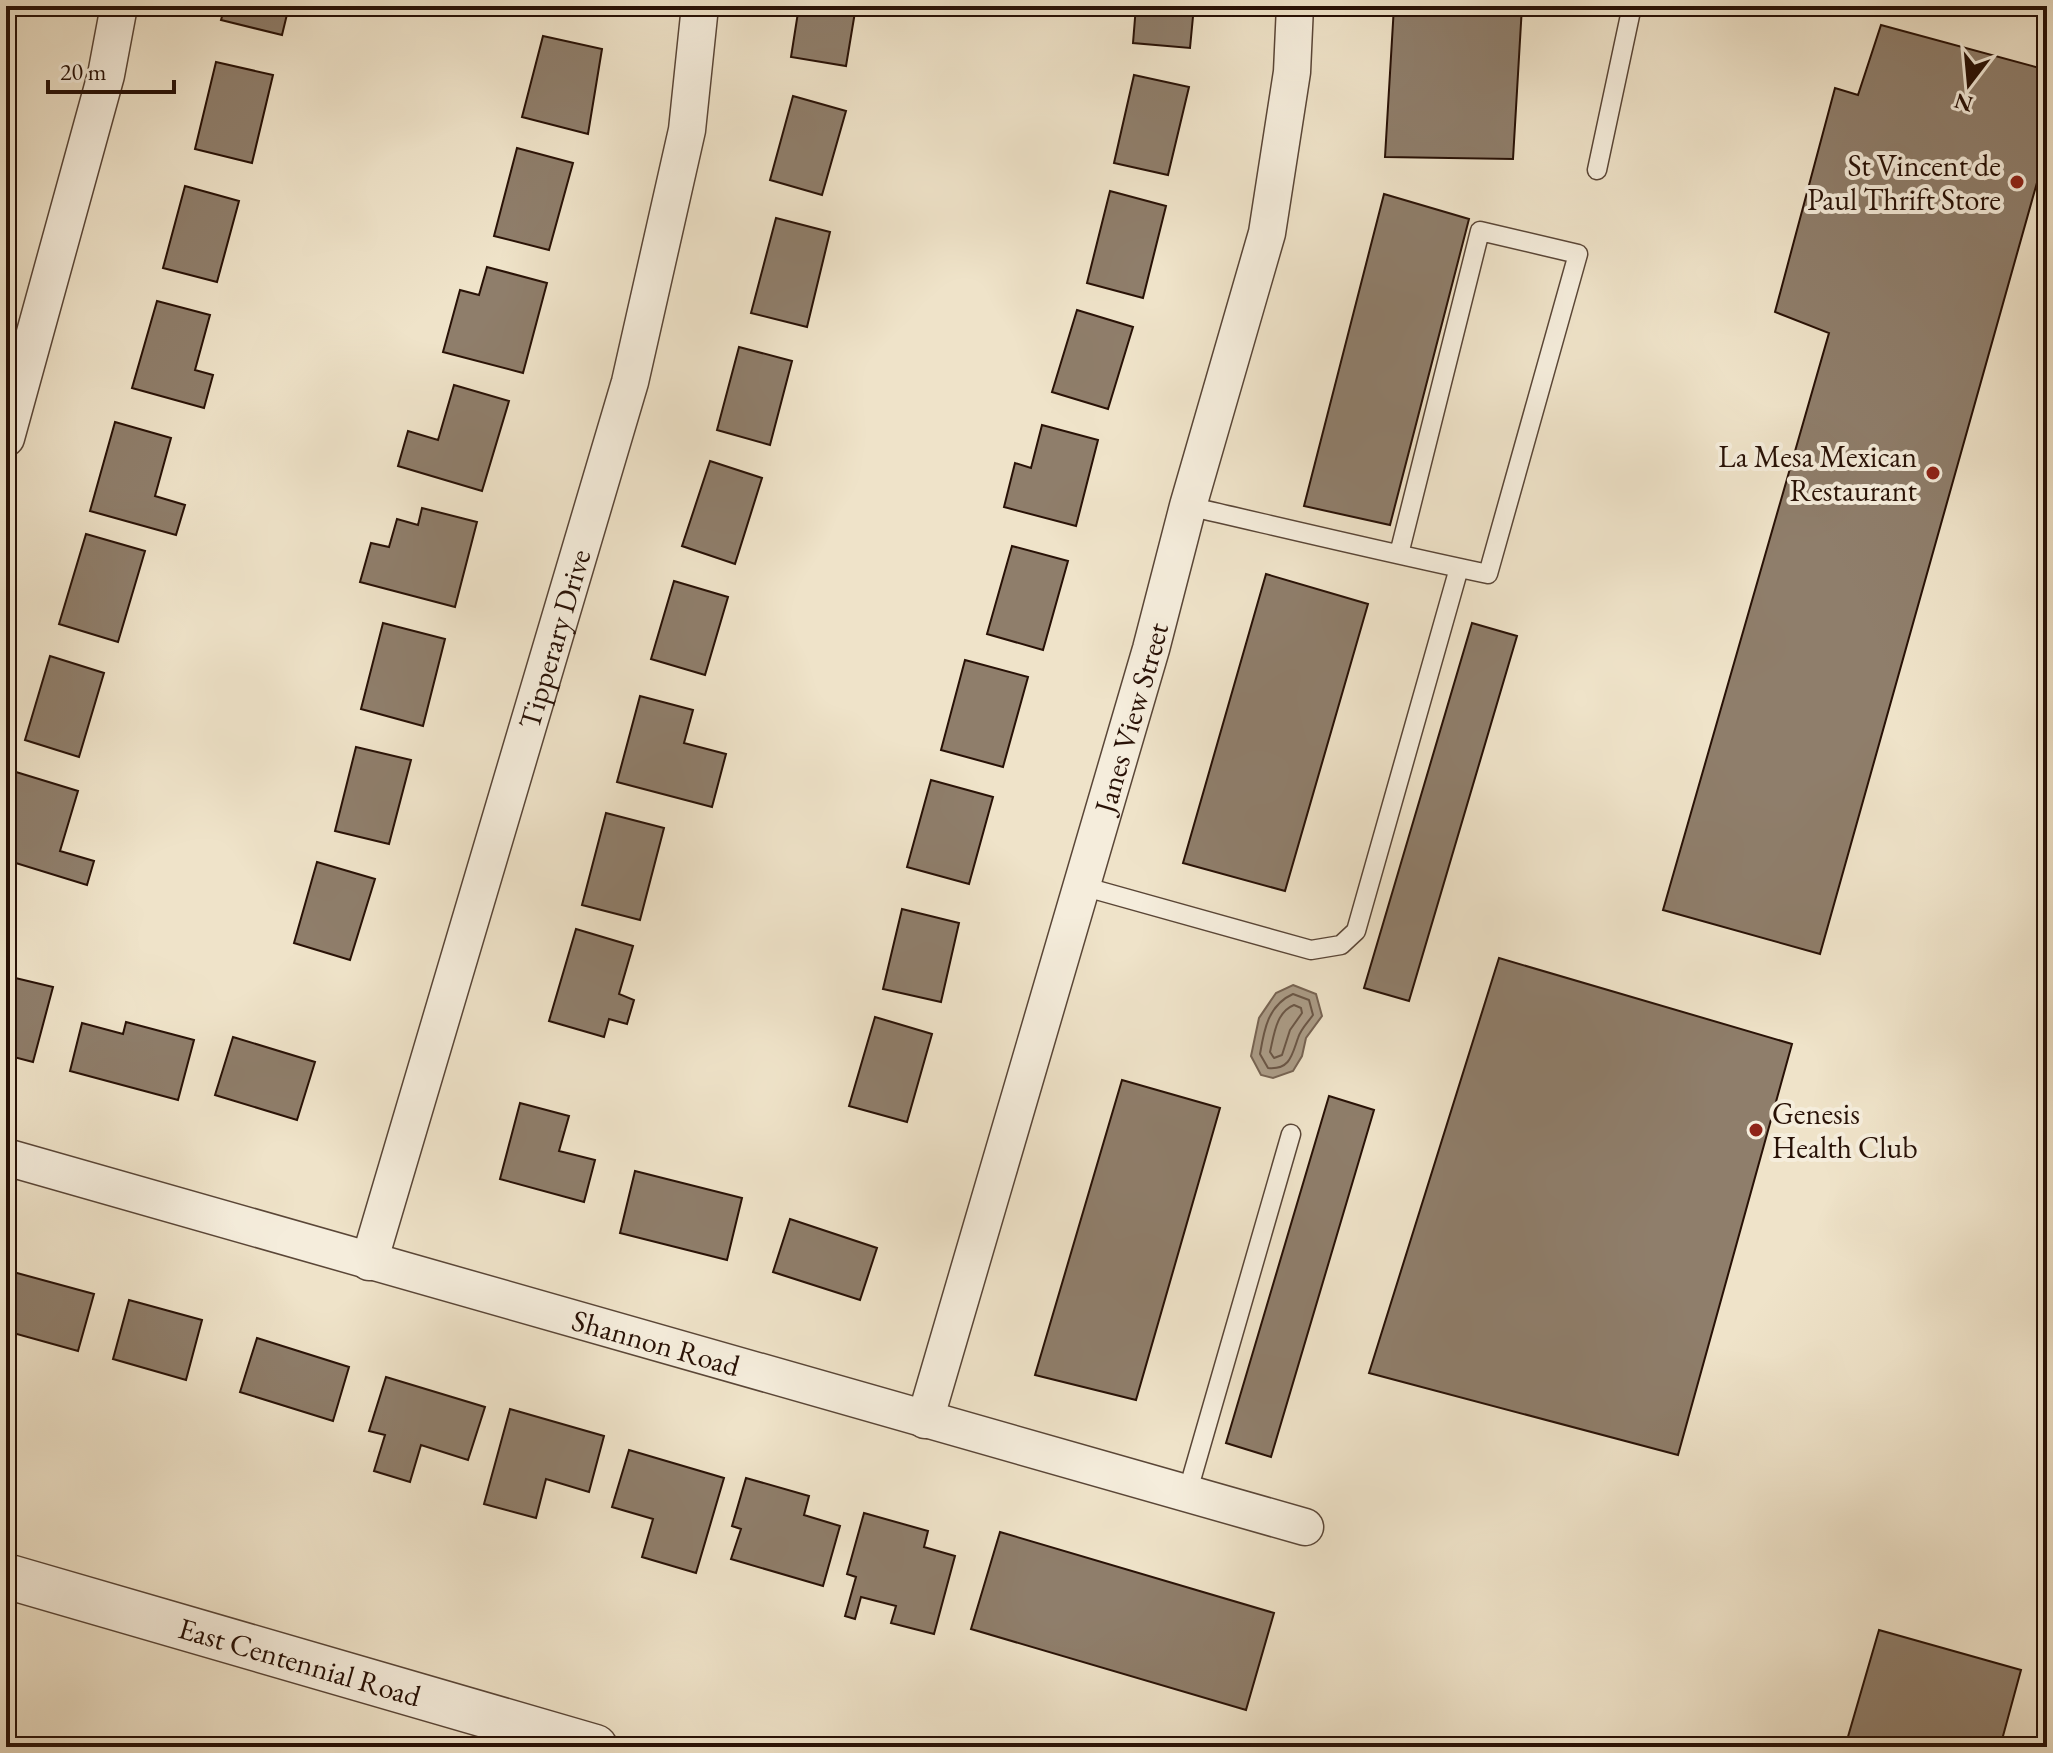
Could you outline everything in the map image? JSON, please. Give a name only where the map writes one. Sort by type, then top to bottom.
[{"type":"street","points":[[6,438],[106,75],[119,6]]},
{"type":"street","name":"Tipperary Drive","points":[[369,1262],[630,382],[687,130],[700,6]]},
{"type":"street","name":"Janes View Street","points":[[925,1420],[1151,649],[1188,506],[1267,233],[1292,72],[1295,6]]},
{"type":"street","name":"Shannon Road","points":[[6,1157],[1305,1527]]},
{"type":"street","name":"East Centennial Road","points":[[6,1576],[595,1747]]},
{"type":"lane","points":[[1597,170],[1632,6]]},
{"type":"lane","points":[[1188,506],[1459,568],[1488,574],[1578,254],[1480,231],[1399,554]]},
{"type":"lane","points":[[1082,886],[1311,950],[1341,945],[1356,931],[1459,568]]},
{"type":"lane","points":[[1187,1494],[1291,1134]]},
{"type":"water","points":[[1293,985],[1316,994],[1322,1016],[1306,1038],[1302,1056],[1293,1071],[1273,1078],[1261,1075],[1251,1056],[1259,1018],[1276,993]]},
{"type":"building","points":[[6,6],[17,6],[6,47]]},
{"type":"building","points":[[225,6],[289,6],[282,35],[221,20]]},
{"type":"building","points":[[799,6],[856,6],[846,66],[791,57]]},
{"type":"building","points":[[1136,6],[1194,6],[1190,48],[1133,43]]},
{"type":"building","points":[[1394,6],[1522,6],[1513,159],[1385,157]]},
{"type":"building","points":[[1881,25],[2047,70],[2047,147],[1820,954],[1663,910],[1829,333],[1775,312],[1835,88],[1858,95]]},
{"type":"building","points":[[543,36],[602,49],[588,134],[522,117]]},
{"type":"building","points":[[216,62],[273,75],[252,163],[195,149]]},
{"type":"building","points":[[1134,75],[1189,87],[1168,175],[1114,163]]},
{"type":"building","points":[[793,96],[846,111],[822,195],[770,180]]},
{"type":"building","points":[[517,148],[573,163],[549,250],[494,236]]},
{"type":"building","points":[[185,186],[239,201],[217,282],[163,268]]},
{"type":"building","points":[[1110,191],[1166,206],[1143,298],[1087,283]]},
{"type":"building","points":[[1384,194],[1469,219],[1390,525],[1304,506]]},
{"type":"building","points":[[776,218],[830,232],[807,327],[751,313]]},
{"type":"building","points":[[487,267],[547,283],[523,373],[443,352],[460,290],[479,295]]},
{"type":"building","points":[[157,301],[210,315],[195,370],[213,375],[204,408],[132,388]]},
{"type":"building","points":[[1077,310],[1133,327],[1108,409],[1052,392]]},
{"type":"building","points":[[739,347],[792,361],[770,445],[717,430]]},
{"type":"building","points":[[454,385],[509,401],[482,491],[398,466],[408,431],[438,440]]},
{"type":"building","points":[[115,422],[171,438],[155,496],[185,505],[176,535],[90,511]]},
{"type":"building","points":[[1042,425],[1098,440],[1076,526],[1004,507],[1015,463],[1031,468]]},
{"type":"building","points":[[710,461],[762,478],[735,564],[682,546]]},
{"type":"building","points":[[422,508],[477,522],[455,607],[360,582],[371,543],[389,547],[397,519],[418,525]]},
{"type":"building","points":[[86,534],[145,551],[118,642],[59,624]]},
{"type":"building","points":[[1012,546],[1068,561],[1043,650],[987,634]]},
{"type":"building","points":[[1266,574],[1368,604],[1285,891],[1183,863]]},
{"type":"building","points":[[674,581],[728,597],[705,675],[651,659]]},
{"type":"building","points":[[383,623],[445,639],[423,726],[361,709]]},
{"type":"building","points":[[1472,623],[1517,636],[1409,1001],[1364,988]]},
{"type":"building","points":[[50,656],[104,673],[79,757],[25,740]]},
{"type":"building","points":[[965,660],[1028,677],[1003,767],[941,750]]},
{"type":"building","points":[[640,696],[693,710],[684,743],[726,754],[712,807],[617,782]]},
{"type":"building","points":[[356,747],[411,760],[389,844],[335,831]]},
{"type":"building","points":[[16,772],[78,791],[60,851],[94,861],[87,885],[6,860],[6,805]]},
{"type":"building","points":[[931,780],[993,797],[969,884],[907,867]]},
{"type":"building","points":[[606,813],[664,828],[640,920],[582,905]]},
{"type":"building","points":[[317,862],[375,879],[350,960],[294,943]]},
{"type":"building","points":[[902,909],[959,923],[941,1002],[883,989]]},
{"type":"building","points":[[576,929],[633,946],[619,994],[634,1000],[627,1024],[609,1019],[604,1037],[549,1021]]},
{"type":"building","points":[[1499,958],[1792,1044],[1678,1455],[1369,1373]]},
{"type":"building","points":[[7,976],[53,987],[33,1062],[6,1055]]},
{"type":"building","points":[[875,1017],[932,1034],[907,1122],[849,1106]]},
{"type":"building","points":[[126,1022],[194,1040],[178,1100],[70,1071],[82,1023],[123,1034]]},
{"type":"building","points":[[233,1037],[315,1062],[297,1120],[215,1095]]},
{"type":"building","points":[[1122,1080],[1220,1108],[1136,1400],[1035,1375]]},
{"type":"building","points":[[1329,1096],[1374,1110],[1271,1457],[1226,1443]]},
{"type":"building","points":[[520,1103],[569,1116],[559,1151],[595,1160],[584,1202],[500,1179]]},
{"type":"building","points":[[635,1171],[742,1198],[727,1260],[620,1233]]},
{"type":"building","points":[[790,1219],[877,1248],[860,1300],[773,1272]]},
{"type":"building","points":[[6,1270],[94,1294],[78,1351],[6,1331]]},
{"type":"building","points":[[129,1300],[202,1320],[186,1380],[113,1359]]},
{"type":"building","points":[[257,1338],[349,1367],[333,1421],[240,1392]]},
{"type":"building","points":[[386,1377],[485,1407],[468,1460],[421,1445],[410,1482],[374,1471],[385,1435],[369,1431]]},
{"type":"building","points":[[510,1409],[604,1436],[589,1492],[546,1479],[536,1518],[484,1504]]},
{"type":"building","points":[[629,1450],[724,1478],[696,1573],[642,1557],[653,1519],[612,1507]]},
{"type":"building","points":[[746,1478],[809,1496],[804,1515],[840,1526],[823,1586],[731,1559],[741,1529],[732,1526]]},
{"type":"building","points":[[864,1513],[928,1531],[924,1547],[955,1556],[934,1634],[891,1623],[896,1606],[861,1597],[855,1619],[845,1616],[856,1577],[847,1574]]},
{"type":"building","points":[[1000,1532],[1274,1613],[1246,1710],[971,1629]]},
{"type":"building","points":[[1879,1630],[2021,1670],[2000,1747],[1845,1747]]},
{"type":"place","name":"St Vincent de Paul Thrift Store","points":[[2017,182]]},
{"type":"place","name":"La Mesa Mexican Restaurant","points":[[1933,473]]},
{"type":"place","name":"Genesis Health Club","points":[[1756,1130]]}]
